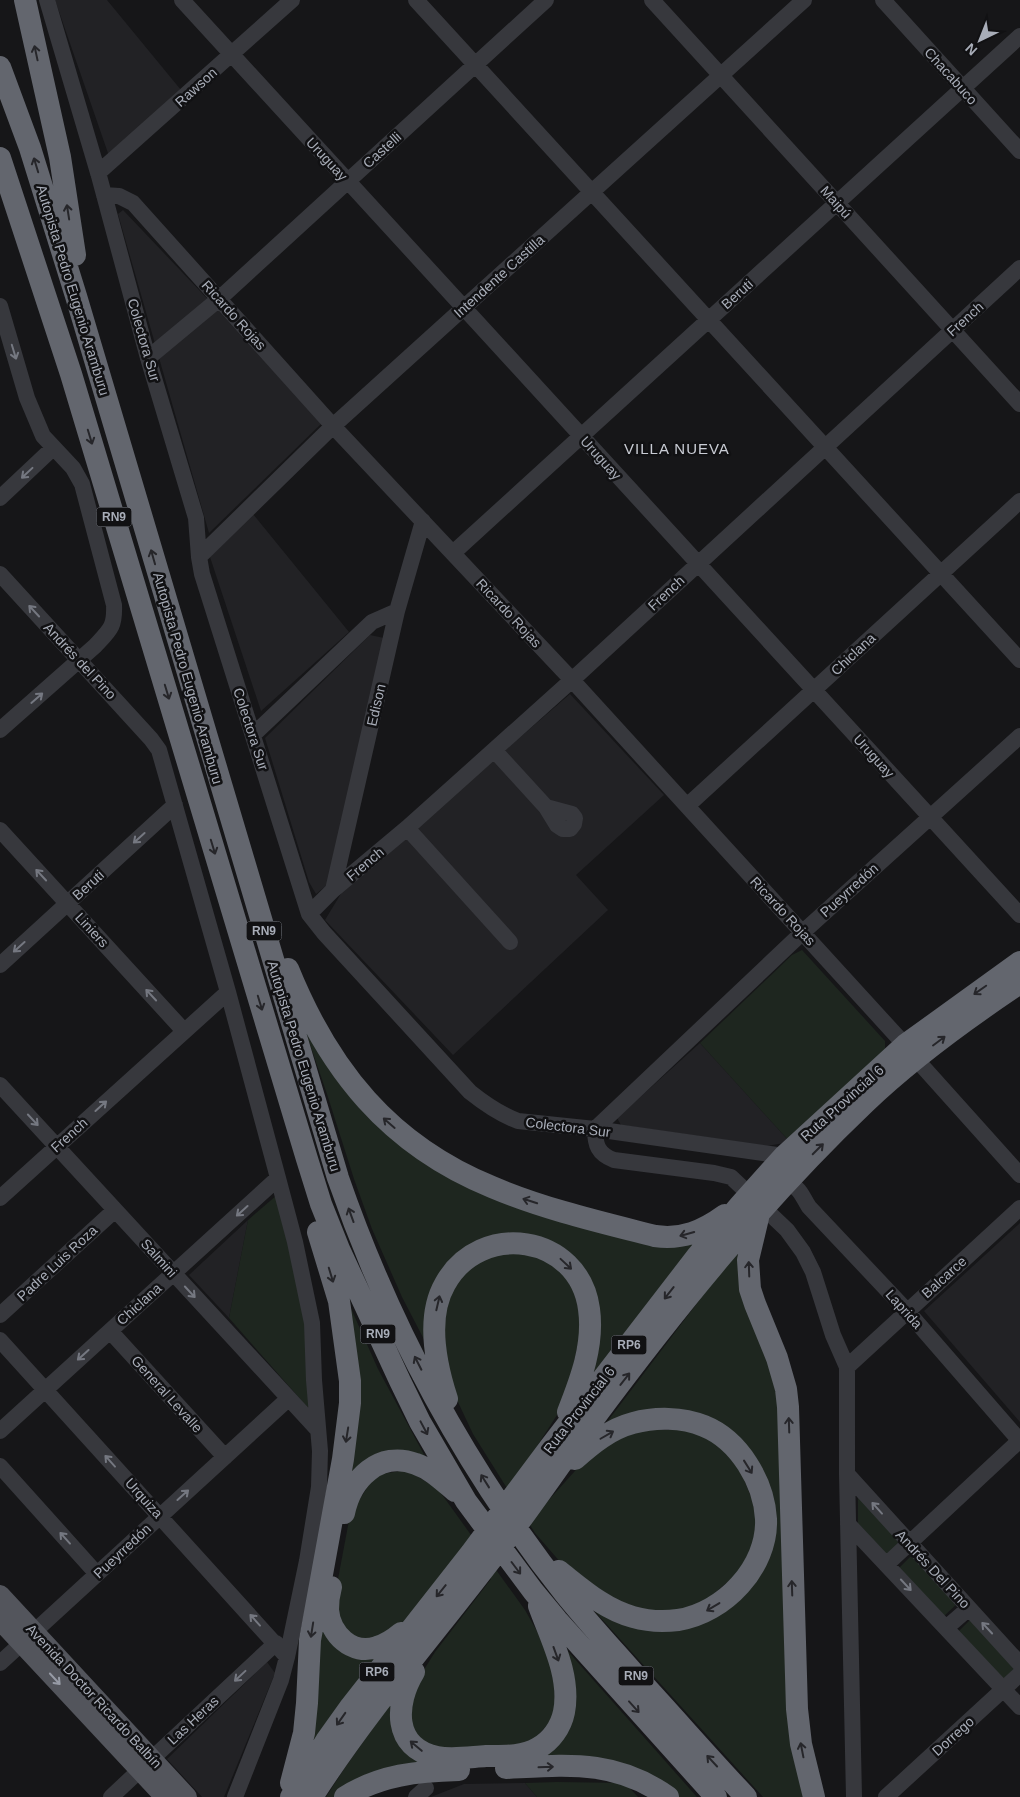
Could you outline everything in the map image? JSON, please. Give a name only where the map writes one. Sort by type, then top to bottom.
[{"type":"highway","points":[[25,0],[60,157],[76,258],[76,296]]},
{"type":"highway","name":"Autopista Pedro Eugenio Aramburu","points":[[0,67],[30,148],[76,296],[332,1160],[350,1214],[372,1266],[402,1333],[466,1452],[532,1550],[585,1618],[746,1797]]},
{"type":"highway","name":"Autopista Pedro Eugenio Aramburu","points":[[0,158],[71,374],[307,1159],[321,1204],[339,1249],[396,1372],[435,1448],[466,1501],[533,1591],[600,1670],[716,1797]]},
{"type":"highway","points":[[0,207],[42,310],[71,374]]},
{"type":"highway","points":[[232,826],[279,947],[310,1018],[354,1087],[373,1109],[411,1141],[434,1158],[491,1187],[550,1208],[655,1236],[672,1238],[690,1234],[708,1226],[741,1218],[748,1260],[750,1289],[777,1358],[786,1389],[797,1710],[801,1744],[814,1797]]},
{"type":"highway","name":"Ruta Provincial 6","points":[[534,1485],[555,1475],[603,1406],[692,1292],[741,1218],[762,1208],[777,1182],[784,1156],[1020,962]]},
{"type":"highway","name":"Ruta Provincial 6","points":[[312,1797],[356,1732],[442,1623],[477,1562],[534,1485],[550,1447],[698,1255],[741,1218],[777,1182],[865,1102],[910,1052],[1020,983]]},
{"type":"highway","points":[[286,1797],[296,1769],[304,1733],[308,1703],[310,1640],[343,1459],[350,1403],[350,1381],[339,1301],[313,1218],[307,1159]]},
{"type":"highway","points":[[466,1452],[441,1381],[436,1343],[435,1322],[437,1307],[444,1284],[463,1262],[472,1254],[481,1250],[506,1243],[529,1244],[540,1247],[563,1261],[580,1282],[589,1307],[589,1338],[583,1373],[567,1414],[550,1447]]},
{"type":"highway","points":[[532,1550],[607,1606],[631,1616],[660,1621],[690,1617],[705,1612],[720,1603],[744,1580],[754,1566],[761,1548],[766,1520],[762,1495],[756,1481],[740,1455],[731,1445],[718,1434],[704,1426],[687,1420],[668,1419],[632,1424],[612,1432],[595,1442],[555,1475]]},
{"type":"highway","points":[[414,1624],[390,1641],[377,1648],[366,1650],[355,1648],[336,1634],[328,1611],[329,1598],[349,1493],[356,1482],[381,1463],[406,1461],[418,1464],[430,1471],[466,1501]]},
{"type":"highway","name":"Ruta Provincial 6","points":[[291,1797],[346,1713],[414,1624],[477,1562]]},
{"type":"highway","points":[[442,1623],[404,1691],[400,1720],[406,1736],[417,1749],[426,1754],[447,1758],[516,1755],[531,1752],[539,1748],[555,1734],[564,1712],[565,1694],[562,1671],[533,1591]]},
{"type":"highway","points":[[345,1797],[365,1785],[412,1772],[585,1766],[618,1772],[636,1778],[668,1797]]},
{"type":"main road","name":"Avenida Doctor Ricardo Balbín","points":[[0,1595],[28,1638],[146,1764],[187,1797]]},
{"type":"main road","name":"Avenida Doctor Ricardo Balbín","points":[[0,1620],[28,1638]]},
{"type":"main road","name":"Avenida Doctor Ricardo Balbín","points":[[146,1764],[165,1797]]},
{"type":"street","name":"Colectora Sur","points":[[47,0],[104,195],[148,358],[196,518],[199,557],[220,631],[309,914],[324,933],[470,1092],[492,1109],[518,1121],[594,1129],[784,1156]]},
{"type":"street","name":"Uruguay","points":[[182,0],[1020,916]]},
{"type":"street","name":"Rawson","points":[[98,174],[292,0]]},
{"type":"street","points":[[416,0],[1020,660]]},
{"type":"street","name":"Castelli","points":[[148,358],[219,299],[546,0]]},
{"type":"street","name":"Maipú","points":[[652,0],[1020,404]]},
{"type":"street","name":"Intendente Castilla","points":[[199,557],[333,426],[804,0]]},
{"type":"street","name":"Chacabuco","points":[[883,0],[1020,151]]},
{"type":"street","name":"Beruti","points":[[453,553],[1020,36]]},
{"type":"street","name":"Ricardo Rojas","points":[[104,195],[119,196],[133,203],[333,426],[572,680],[802,932],[1020,1175]]},
{"type":"street","name":"French","points":[[309,914],[333,890],[407,828],[572,680],[1020,268]]},
{"type":"street","points":[[0,306],[27,398],[43,436],[74,468],[82,484],[114,605],[115,621],[108,632],[79,660],[0,730]]},
{"type":"street","points":[[0,498],[53,448]]},
{"type":"street","name":"Chiclana","points":[[686,806],[1020,501]]},
{"type":"street","name":"Edison","points":[[333,890],[398,611],[423,522]]},
{"type":"street","name":"Andrés del Pino","points":[[0,574],[151,738],[158,750],[228,992],[278,1178],[295,1242],[312,1323],[320,1451],[319,1487],[307,1561],[287,1657],[280,1680],[235,1797]]},
{"type":"street","points":[[253,735],[372,622],[398,611]]},
{"type":"street","name":"Pueyrredón","points":[[594,1129],[802,932],[1020,736]]},
{"type":"street","points":[[494,750],[546,807]]},
{"type":"street","name":"Beruti","points":[[0,965],[175,805]]},
{"type":"street","points":[[407,828],[510,942]]},
{"type":"street","name":"Liniers","points":[[0,830],[184,1031]]},
{"type":"street","name":"French","points":[[0,1198],[228,992]]},
{"type":"street","name":"Salmini","points":[[0,1084],[318,1430]]},
{"type":"street","points":[[594,1129],[598,1150],[606,1157],[621,1161],[714,1173],[731,1177],[777,1219],[796,1241],[808,1262],[823,1300],[833,1335],[847,1367],[847,1474],[854,1797]]},
{"type":"street","name":"Chiclana","points":[[0,1431],[278,1178]]},
{"type":"street","name":"Laprida","points":[[777,1182],[797,1187],[809,1207],[906,1311],[1020,1440]]},
{"type":"street","name":"Balcarce","points":[[847,1367],[1020,1208]]},
{"type":"street","name":"Padre Luis Roza","points":[[0,1315],[115,1210]]},
{"type":"street","name":"General Levalle","points":[[110,1331],[225,1457]]},
{"type":"street","name":"Urquiza","points":[[0,1340],[287,1657]]},
{"type":"street","name":"Pueyrredón","points":[[0,1663],[288,1399]]},
{"type":"street","points":[[886,1564],[1020,1440]]},
{"type":"street","points":[[0,1466],[97,1574]]},
{"type":"street","name":"Andrés Del Pino","points":[[847,1474],[1020,1664]]},
{"type":"street","points":[[848,1524],[1020,1708]]},
{"type":"street","points":[[946,1628],[969,1608]]},
{"type":"street","name":"Las Heras","points":[[111,1797],[276,1643]]},
{"type":"street","name":"Dorrego","points":[[886,1797],[1020,1674]]},
{"type":"shaded area","points":[[55,0],[107,0],[181,90],[109,156]]},
{"type":"shaded area","points":[[123,210],[219,311],[321,424],[209,533],[118,214]]},
{"type":"shaded area","points":[[253,514],[349,632],[261,711],[210,557]]},
{"type":"shaded area","points":[[370,635],[384,638],[327,885],[316,894],[309,882],[265,738]]},
{"type":"shaded area","points":[[570,694],[664,795],[576,875],[608,910],[453,1055],[325,920],[342,892]]},
{"type":"shaded area","points":[[802,950],[885,1041],[885,1052],[790,1142],[700,1043],[792,955]]},
{"type":"shaded area","points":[[295,1001],[318,1040],[446,1169],[697,1240],[587,1384],[595,1354],[562,1251],[465,1251],[430,1351],[402,1297],[372,1229]]},
{"type":"shaded area","points":[[700,1043],[790,1142],[767,1146],[621,1125],[617,1118]]},
{"type":"shaded area","points":[[277,1195],[308,1323],[309,1409],[229,1318],[248,1220]]},
{"type":"shaded area","points":[[248,1220],[229,1318],[189,1275]]},
{"type":"shaded area","points":[[1020,1223],[1020,1422],[924,1311]]},
{"type":"shaded area","points":[[746,1241],[776,1370],[808,1797],[763,1797],[590,1606],[697,1623],[773,1526],[720,1429],[607,1422]]},
{"type":"shaded area","points":[[502,1249],[556,1262],[585,1309],[566,1401],[523,1468],[546,1503],[584,1461],[632,1430],[694,1430],[735,1457],[759,1517],[747,1565],[694,1611],[635,1612],[562,1564],[535,1533],[473,1434],[457,1400],[446,1361],[444,1307],[467,1267]]},
{"type":"shaded area","points":[[345,1295],[378,1369],[428,1462],[426,1464],[407,1456],[386,1457],[367,1465],[359,1471],[346,1489],[323,1595],[323,1622],[326,1632],[339,1647],[357,1654],[379,1657],[339,1708],[307,1754],[304,1753],[312,1701],[319,1613],[354,1416],[354,1359],[346,1316]]},
{"type":"shaded area","points":[[407,1470],[438,1489],[525,1610],[553,1666],[556,1715],[526,1749],[424,1747],[407,1717],[420,1676],[435,1652],[491,1579],[464,1546],[397,1631],[378,1642],[347,1636],[342,1630],[335,1595],[350,1515],[375,1475]]},
{"type":"shaded area","points":[[858,1493],[901,1540],[887,1555],[858,1524]]},
{"type":"shaded area","points":[[913,1554],[958,1603],[943,1617],[898,1569]]},
{"type":"shaded area","points":[[972,1618],[1017,1668],[1001,1682],[956,1634]]},
{"type":"shaded area","points":[[558,1640],[697,1797],[678,1797],[622,1768],[439,1766],[334,1797],[326,1797],[397,1694],[410,1752],[555,1744]]},
{"type":"shaded area","points":[[267,1662],[275,1673],[224,1797],[202,1797],[167,1759]]},
{"type":"shaded area","points":[[525,1783],[537,1797],[431,1797],[464,1784]]},
{"type":"shaded area","points":[[525,1783],[625,1783],[638,1797],[537,1797]]},
{"type":"district","name":"VILLA NUEVA","points":[[677,449]]}]
